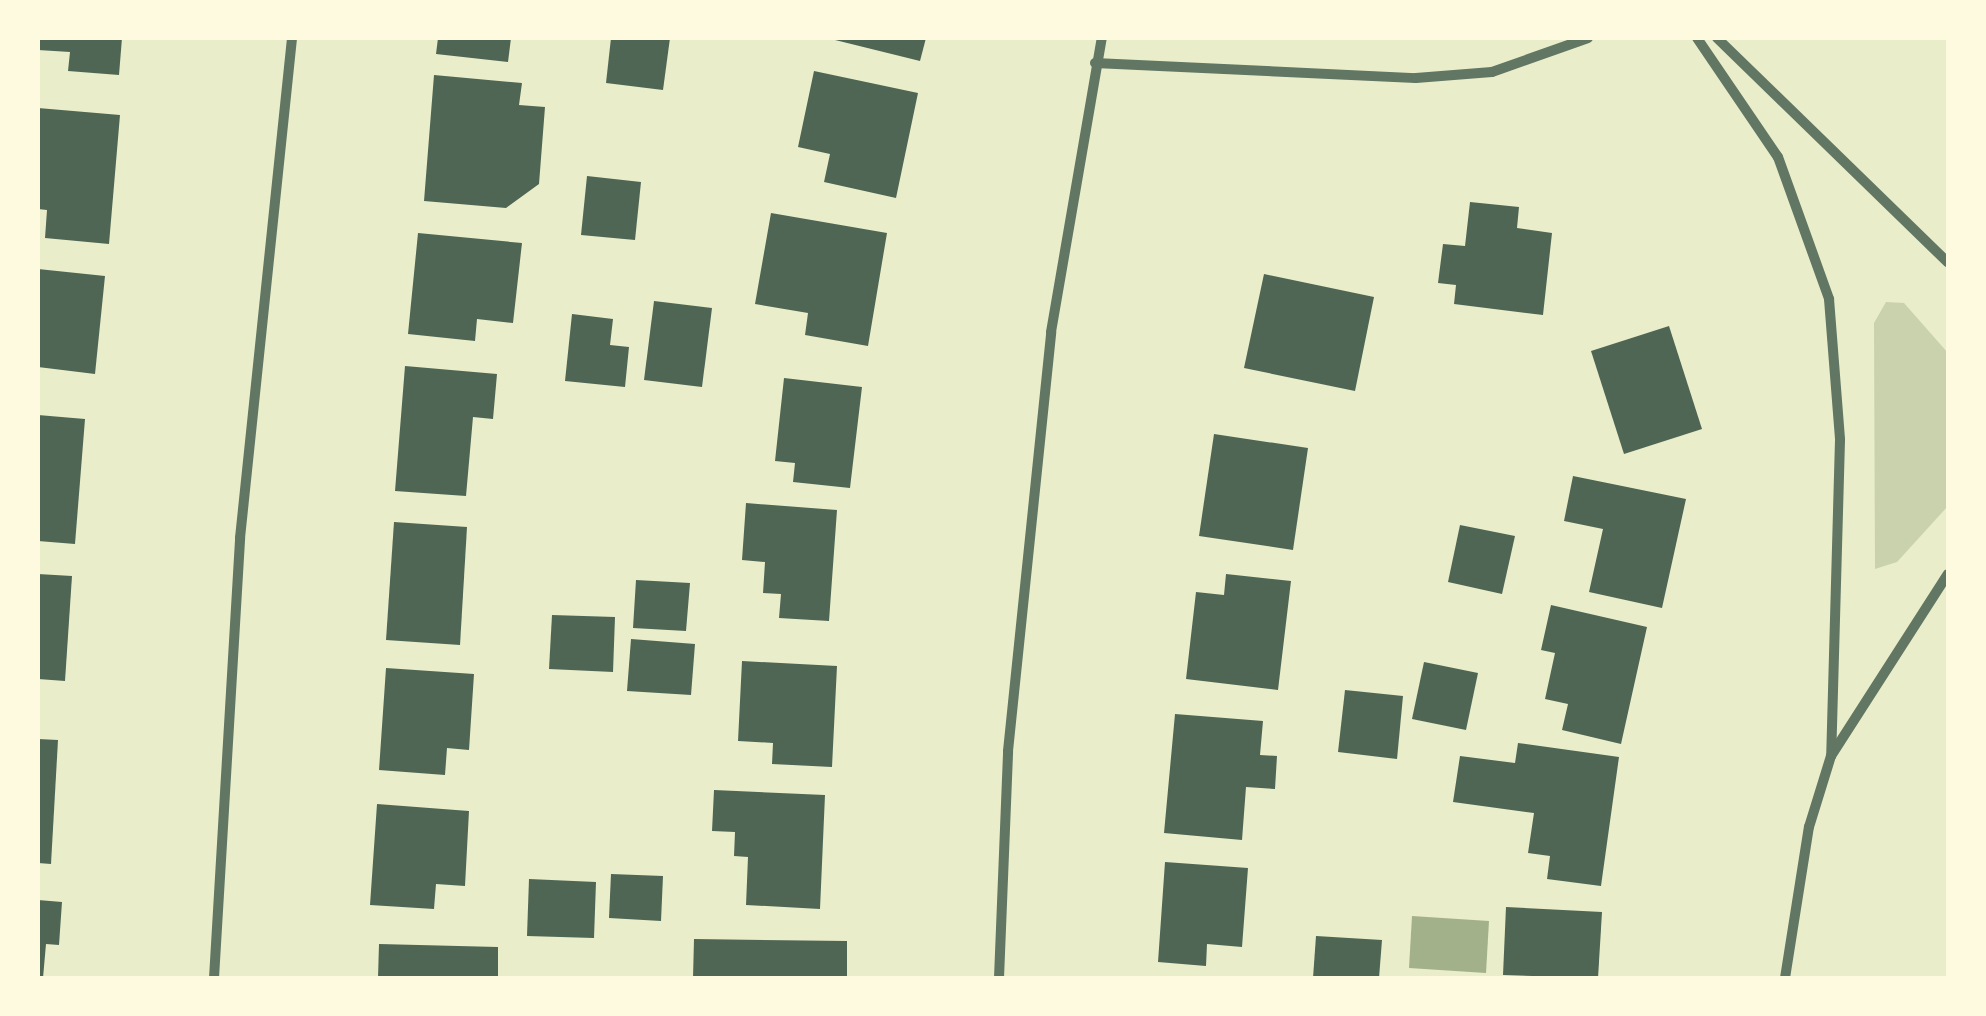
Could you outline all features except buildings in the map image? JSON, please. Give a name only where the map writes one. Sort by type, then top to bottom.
[{"type":"street","points":[[214,978],[240,538],[292,38]]},
{"type":"street","points":[[999,978],[1008,752],[1051,332],[1102,38]]},
{"type":"street","points":[[1096,63],[1416,78],[1492,72],[1588,38]]},
{"type":"street","points":[[1698,38],[1778,157],[1829,299],[1840,440],[1831,756]]},
{"type":"street","points":[[1717,38],[1948,262]]},
{"type":"street","points":[[1785,978],[1809,826],[1831,756],[1948,574]]},
{"type":"shaded area","points":[[1886,302],[1904,303],[1948,353],[1948,506],[1897,562],[1875,569],[1874,323]]},
{"type":"shaded area","points":[[1412,916],[1489,921],[1486,973],[1409,968]]}]
